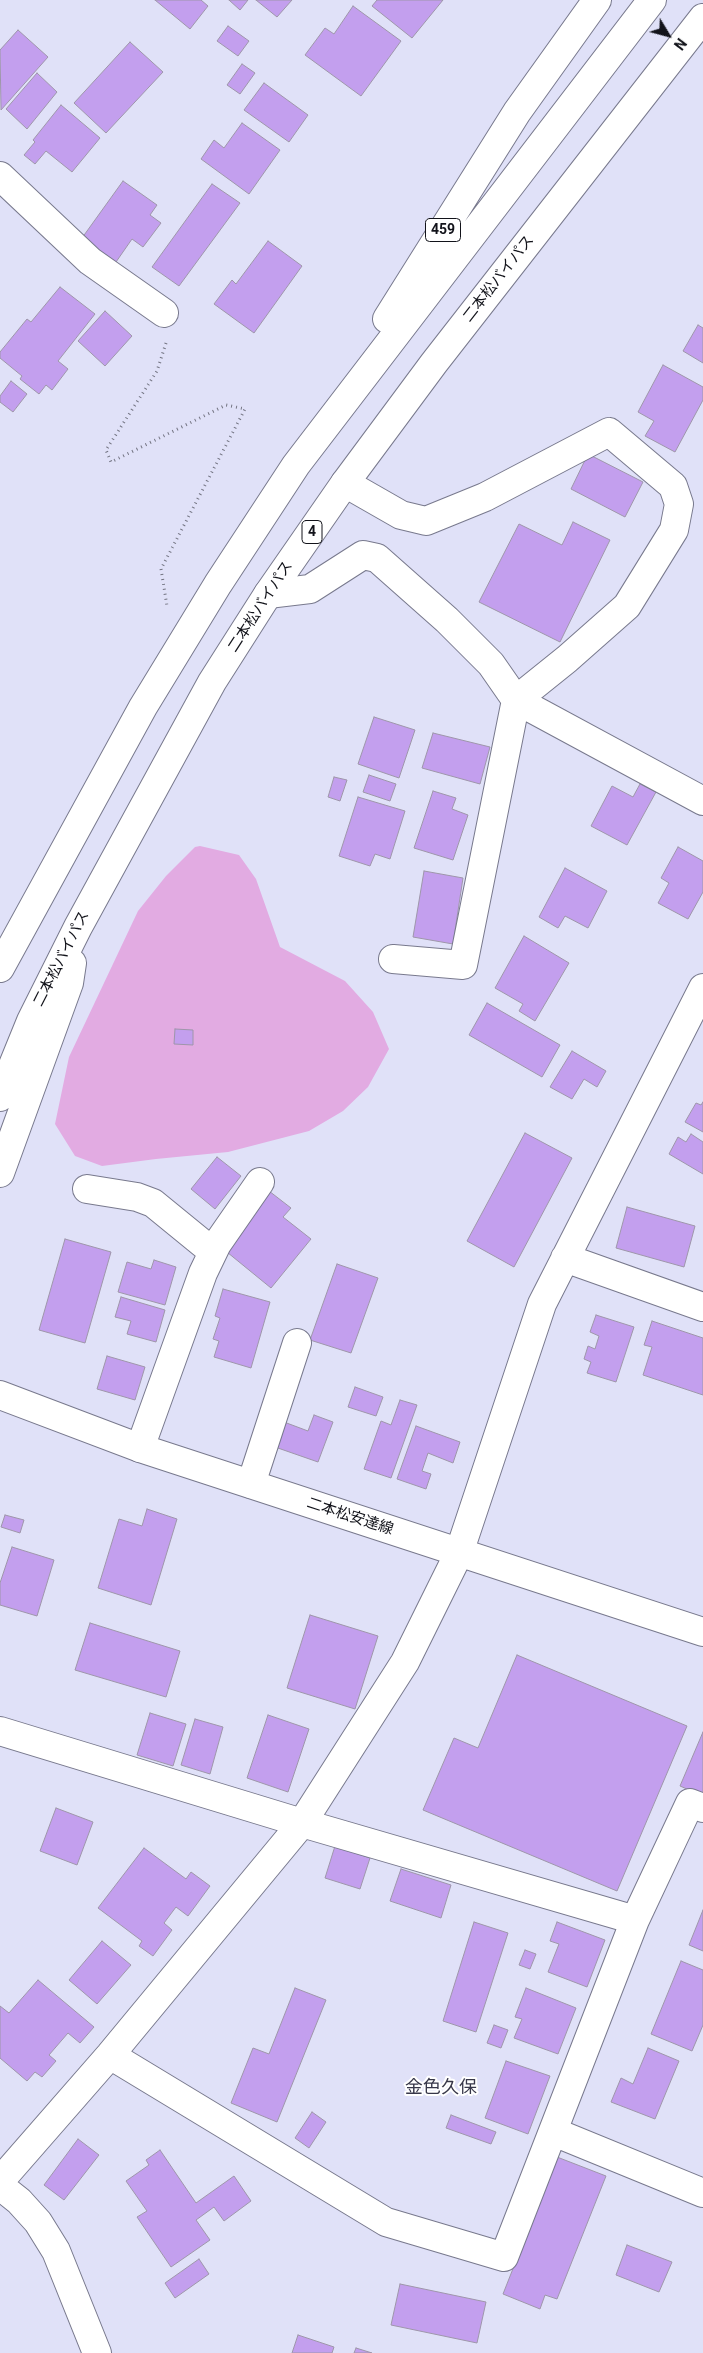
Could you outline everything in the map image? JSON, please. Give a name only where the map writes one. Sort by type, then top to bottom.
[{"type":"main road","name":"459","points":[[296,465],[517,112],[597,0]]},
{"type":"main road","points":[[0,968],[138,715],[296,465],[652,0]]},
{"type":"main road","name":"二本松バイパス","points":[[0,1098],[31,1021],[78,927],[212,682],[268,594],[345,484],[434,363],[703,18]]},
{"type":"main road","points":[[0,176],[90,261],[164,312]]},
{"type":"main road","points":[[345,484],[401,515],[426,521],[443,516],[485,497],[609,432],[673,486],[679,504],[674,530],[626,606],[567,659],[516,700],[463,965],[393,959]]},
{"type":"main road","points":[[268,594],[310,589],[363,555],[378,558],[447,620],[491,664],[516,700],[703,801]]},
{"type":"main road","points":[[0,1173],[69,983],[78,927]]},
{"type":"main road","points":[[0,2182],[110,2056],[302,1823],[405,1662],[459,1553],[542,1304],[703,988]]},
{"type":"main road","points":[[140,1448],[202,1273],[240,1208],[260,1182]]},
{"type":"main road","points":[[86,1189],[137,1197],[153,1203],[213,1252]]},
{"type":"main road","points":[[565,1258],[703,1307]]},
{"type":"main road","points":[[252,1484],[297,1343]]},
{"type":"main road","name":"二本松安達線","points":[[0,1396],[140,1448],[703,1632]]},
{"type":"main road","points":[[0,1731],[302,1823],[635,1920]]},
{"type":"main road","points":[[110,2056],[386,2222],[504,2257],[635,1920],[690,1803],[703,1808]]},
{"type":"main road","points":[[554,2132],[703,2193]]},
{"type":"main road","points":[[0,2186],[19,2201],[38,2222],[56,2251],[97,2353]]},
{"type":"path","points":[[164,312],[171,327],[158,371],[106,450],[112,462],[226,406],[245,409],[161,569],[176,653]]},
{"type":"shaded area","points":[[200,846],[239,855],[256,879],[280,947],[345,981],[373,1012],[389,1049],[368,1087],[343,1111],[309,1131],[228,1152],[102,1166],[75,1156],[55,1124],[69,1057],[138,911],[166,876],[195,847]]},
{"type":"building","points":[[155,0],[201,0],[208,6],[190,29]]},
{"type":"building","points":[[229,0],[248,0],[240,10]]},
{"type":"building","points":[[256,0],[292,0],[277,17]]},
{"type":"building","points":[[377,0],[443,0],[412,38],[372,6]]},
{"type":"building","points":[[353,6],[401,41],[361,96],[305,55],[325,28],[334,34]]},
{"type":"building","points":[[228,26],[249,41],[238,56],[217,41]]},
{"type":"building","points":[[18,30],[48,57],[1,110],[0,50]]},
{"type":"building","points":[[130,42],[163,72],[106,133],[74,103]]},
{"type":"building","points":[[242,64],[255,73],[240,94],[227,85]]},
{"type":"building","points":[[37,73],[57,92],[27,129],[6,109]]},
{"type":"building","points":[[264,83],[308,115],[289,142],[244,110]]},
{"type":"building","points":[[61,105],[100,138],[72,172],[46,151],[35,164],[24,155],[35,142],[33,140]]},
{"type":"building","points":[[242,123],[280,150],[249,194],[201,159],[214,140],[224,148]]},
{"type":"building","points":[[123,181],[157,205],[150,215],[161,223],[143,247],[132,239],[116,262],[82,238]]},
{"type":"building","points":[[212,184],[240,203],[179,286],[152,267]]},
{"type":"building","points":[[268,241],[302,266],[254,333],[214,304],[232,280],[236,284]]},
{"type":"building","points":[[60,287],[95,314],[58,361],[68,369],[52,390],[46,385],[39,394],[20,379],[22,376],[0,358],[0,352],[27,319],[31,322]]},
{"type":"building","points":[[105,311],[132,336],[105,366],[78,341]]},
{"type":"building","points":[[698,325],[703,328],[703,363],[683,351]]},
{"type":"building","points":[[663,365],[703,387],[703,400],[675,452],[645,436],[654,421],[638,412]]},
{"type":"building","points":[[11,381],[27,394],[13,412],[0,402],[0,396]]},
{"type":"building","points":[[588,454],[643,482],[625,517],[571,489]]},
{"type":"building","points":[[573,522],[610,540],[560,642],[479,602],[519,524],[562,545]]},
{"type":"building","points":[[374,717],[415,730],[399,778],[358,764]]},
{"type":"building","points":[[433,733],[490,747],[480,784],[422,768]]},
{"type":"building","points":[[369,775],[396,784],[390,801],[363,792]]},
{"type":"building","points":[[334,777],[347,780],[340,801],[328,797]]},
{"type":"building","points":[[640,784],[656,792],[627,845],[591,826],[612,786],[633,797]]},
{"type":"building","points":[[433,791],[456,798],[452,809],[468,815],[453,860],[414,848]]},
{"type":"building","points":[[358,797],[405,811],[390,859],[375,854],[370,866],[339,856]]},
{"type":"building","points":[[678,847],[703,861],[703,892],[688,919],[658,903],[669,883],[661,878]]},
{"type":"building","points":[[565,868],[607,891],[588,928],[565,916],[558,928],[539,917]]},
{"type":"building","points":[[424,871],[463,878],[453,944],[413,937]]},
{"type":"building","points":[[524,936],[569,963],[535,1021],[519,1011],[523,1004],[495,988]]},
{"type":"building","points":[[487,1003],[560,1045],[542,1077],[469,1035]]},
{"type":"building","points":[[175,1029],[193,1030],[193,1045],[174,1044]]},
{"type":"building","points":[[572,1051],[606,1071],[597,1087],[584,1079],[572,1099],[550,1087]]},
{"type":"building","points":[[703,1102],[703,1132],[685,1122],[696,1103],[701,1105]]},
{"type":"building","points":[[525,1133],[572,1158],[514,1267],[467,1241]]},
{"type":"building","points":[[691,1134],[703,1142],[703,1174],[669,1154],[678,1137],[686,1142]]},
{"type":"building","points":[[217,1157],[241,1176],[215,1209],[191,1189]]},
{"type":"building","points":[[269,1191],[291,1208],[283,1217],[311,1239],[271,1288],[222,1248]]},
{"type":"building","points":[[627,1207],[695,1226],[684,1267],[616,1248]]},
{"type":"building","points":[[65,1239],[111,1252],[85,1343],[39,1330]]},
{"type":"building","points":[[154,1260],[176,1267],[165,1305],[118,1292],[127,1262],[151,1269]]},
{"type":"building","points":[[337,1264],[378,1278],[351,1353],[310,1340]]},
{"type":"building","points":[[223,1289],[270,1302],[251,1368],[214,1357],[219,1341],[213,1339],[220,1318],[215,1316]]},
{"type":"building","points":[[121,1297],[165,1310],[156,1342],[127,1334],[131,1321],[115,1317]]},
{"type":"building","points":[[596,1315],[634,1327],[616,1382],[587,1373],[591,1362],[584,1359],[588,1346],[595,1349],[599,1336],[590,1332]]},
{"type":"building","points":[[652,1321],[703,1338],[703,1395],[643,1375],[652,1347],[644,1345]]},
{"type":"building","points":[[107,1356],[145,1367],[135,1400],[97,1389]]},
{"type":"building","points":[[355,1387],[383,1397],[376,1416],[348,1407]]},
{"type":"building","points":[[400,1400],[417,1405],[391,1478],[364,1469],[381,1421],[391,1425]]},
{"type":"building","points":[[314,1415],[333,1422],[318,1462],[275,1447],[284,1422],[308,1431]]},
{"type":"building","points":[[416,1426],[460,1442],[453,1463],[428,1453],[422,1471],[431,1474],[426,1489],[397,1479]]},
{"type":"building","points":[[147,1509],[177,1519],[151,1605],[98,1588],[119,1519],[142,1526]]},
{"type":"building","points":[[5,1515],[24,1520],[20,1533],[1,1527]]},
{"type":"building","points":[[12,1547],[54,1560],[37,1616],[0,1605],[0,1583]]},
{"type":"building","points":[[310,1615],[378,1636],[355,1709],[287,1688]]},
{"type":"building","points":[[90,1623],[180,1651],[166,1697],[75,1670]]},
{"type":"building","points":[[517,1655],[687,1726],[617,1891],[423,1810],[454,1738],[478,1748]]},
{"type":"building","points":[[150,1713],[186,1724],[173,1766],[137,1755]]},
{"type":"building","points":[[268,1715],[309,1729],[288,1792],[247,1778]]},
{"type":"building","points":[[195,1719],[223,1727],[210,1774],[181,1765]]},
{"type":"building","points":[[703,1732],[703,1796],[680,1786]]},
{"type":"building","points":[[56,1808],[93,1822],[77,1865],[40,1851]]},
{"type":"building","points":[[335,1846],[370,1858],[360,1889],[325,1878]]},
{"type":"building","points":[[144,1848],[186,1879],[191,1872],[210,1886],[188,1916],[176,1907],[164,1923],[172,1930],[153,1956],[139,1946],[142,1941],[98,1908]]},
{"type":"building","points":[[401,1869],[451,1885],[441,1918],[390,1901]]},
{"type":"building","points":[[703,1910],[703,1951],[689,1945]]},
{"type":"building","points":[[474,1922],[508,1933],[476,2032],[443,2021]]},
{"type":"building","points":[[557,1922],[605,1940],[587,1987],[548,1972],[559,1944],[550,1941]]},
{"type":"building","points":[[102,1941],[131,1965],[97,2004],[69,1980]]},
{"type":"building","points":[[525,1950],[536,1954],[530,1969],[519,1965]]},
{"type":"building","points":[[681,1961],[703,1970],[703,2025],[692,2051],[651,2034]]},
{"type":"building","points":[[38,1980],[94,2027],[80,2043],[68,2033],[49,2055],[56,2061],[42,2077],[35,2072],[27,2081],[0,2058],[0,2006],[9,2013]]},
{"type":"building","points":[[295,1988],[326,2000],[277,2122],[231,2103],[253,2048],[269,2054]]},
{"type":"building","points":[[526,1988],[576,2008],[558,2054],[514,2038],[522,2019],[515,2017]]},
{"type":"building","points":[[494,2025],[508,2030],[501,2048],[487,2043]]},
{"type":"building","points":[[648,2048],[679,2061],[655,2119],[611,2102],[621,2078],[633,2084]]},
{"type":"building","points":[[506,2061],[550,2076],[528,2134],[485,2118]]},
{"type":"building","points":[[312,2112],[326,2122],[309,2148],[295,2138]]},
{"type":"building","points":[[451,2115],[496,2132],[491,2144],[446,2128]]},
{"type":"building","points":[[78,2139],[99,2155],[64,2200],[44,2185]]},
{"type":"building","points":[[160,2150],[196,2203],[234,2176],[251,2201],[224,2221],[214,2207],[196,2220],[210,2240],[171,2267],[137,2217],[147,2211],[126,2181],[149,2165],[146,2160]]},
{"type":"building","points":[[557,2157],[606,2176],[557,2299],[545,2295],[540,2309],[503,2294]]},
{"type":"building","points":[[627,2245],[672,2262],[659,2292],[616,2275]]},
{"type":"building","points":[[199,2259],[209,2274],[175,2298],[165,2283]]},
{"type":"building","points":[[400,2284],[486,2302],[477,2343],[391,2325]]},
{"type":"building","points":[[298,2335],[334,2347],[332,2353],[292,2353]]},
{"type":"building","points":[[356,2348],[372,2353],[354,2353]]},
{"type":"district","name":"金色久保","points":[[441,2088]]}]
